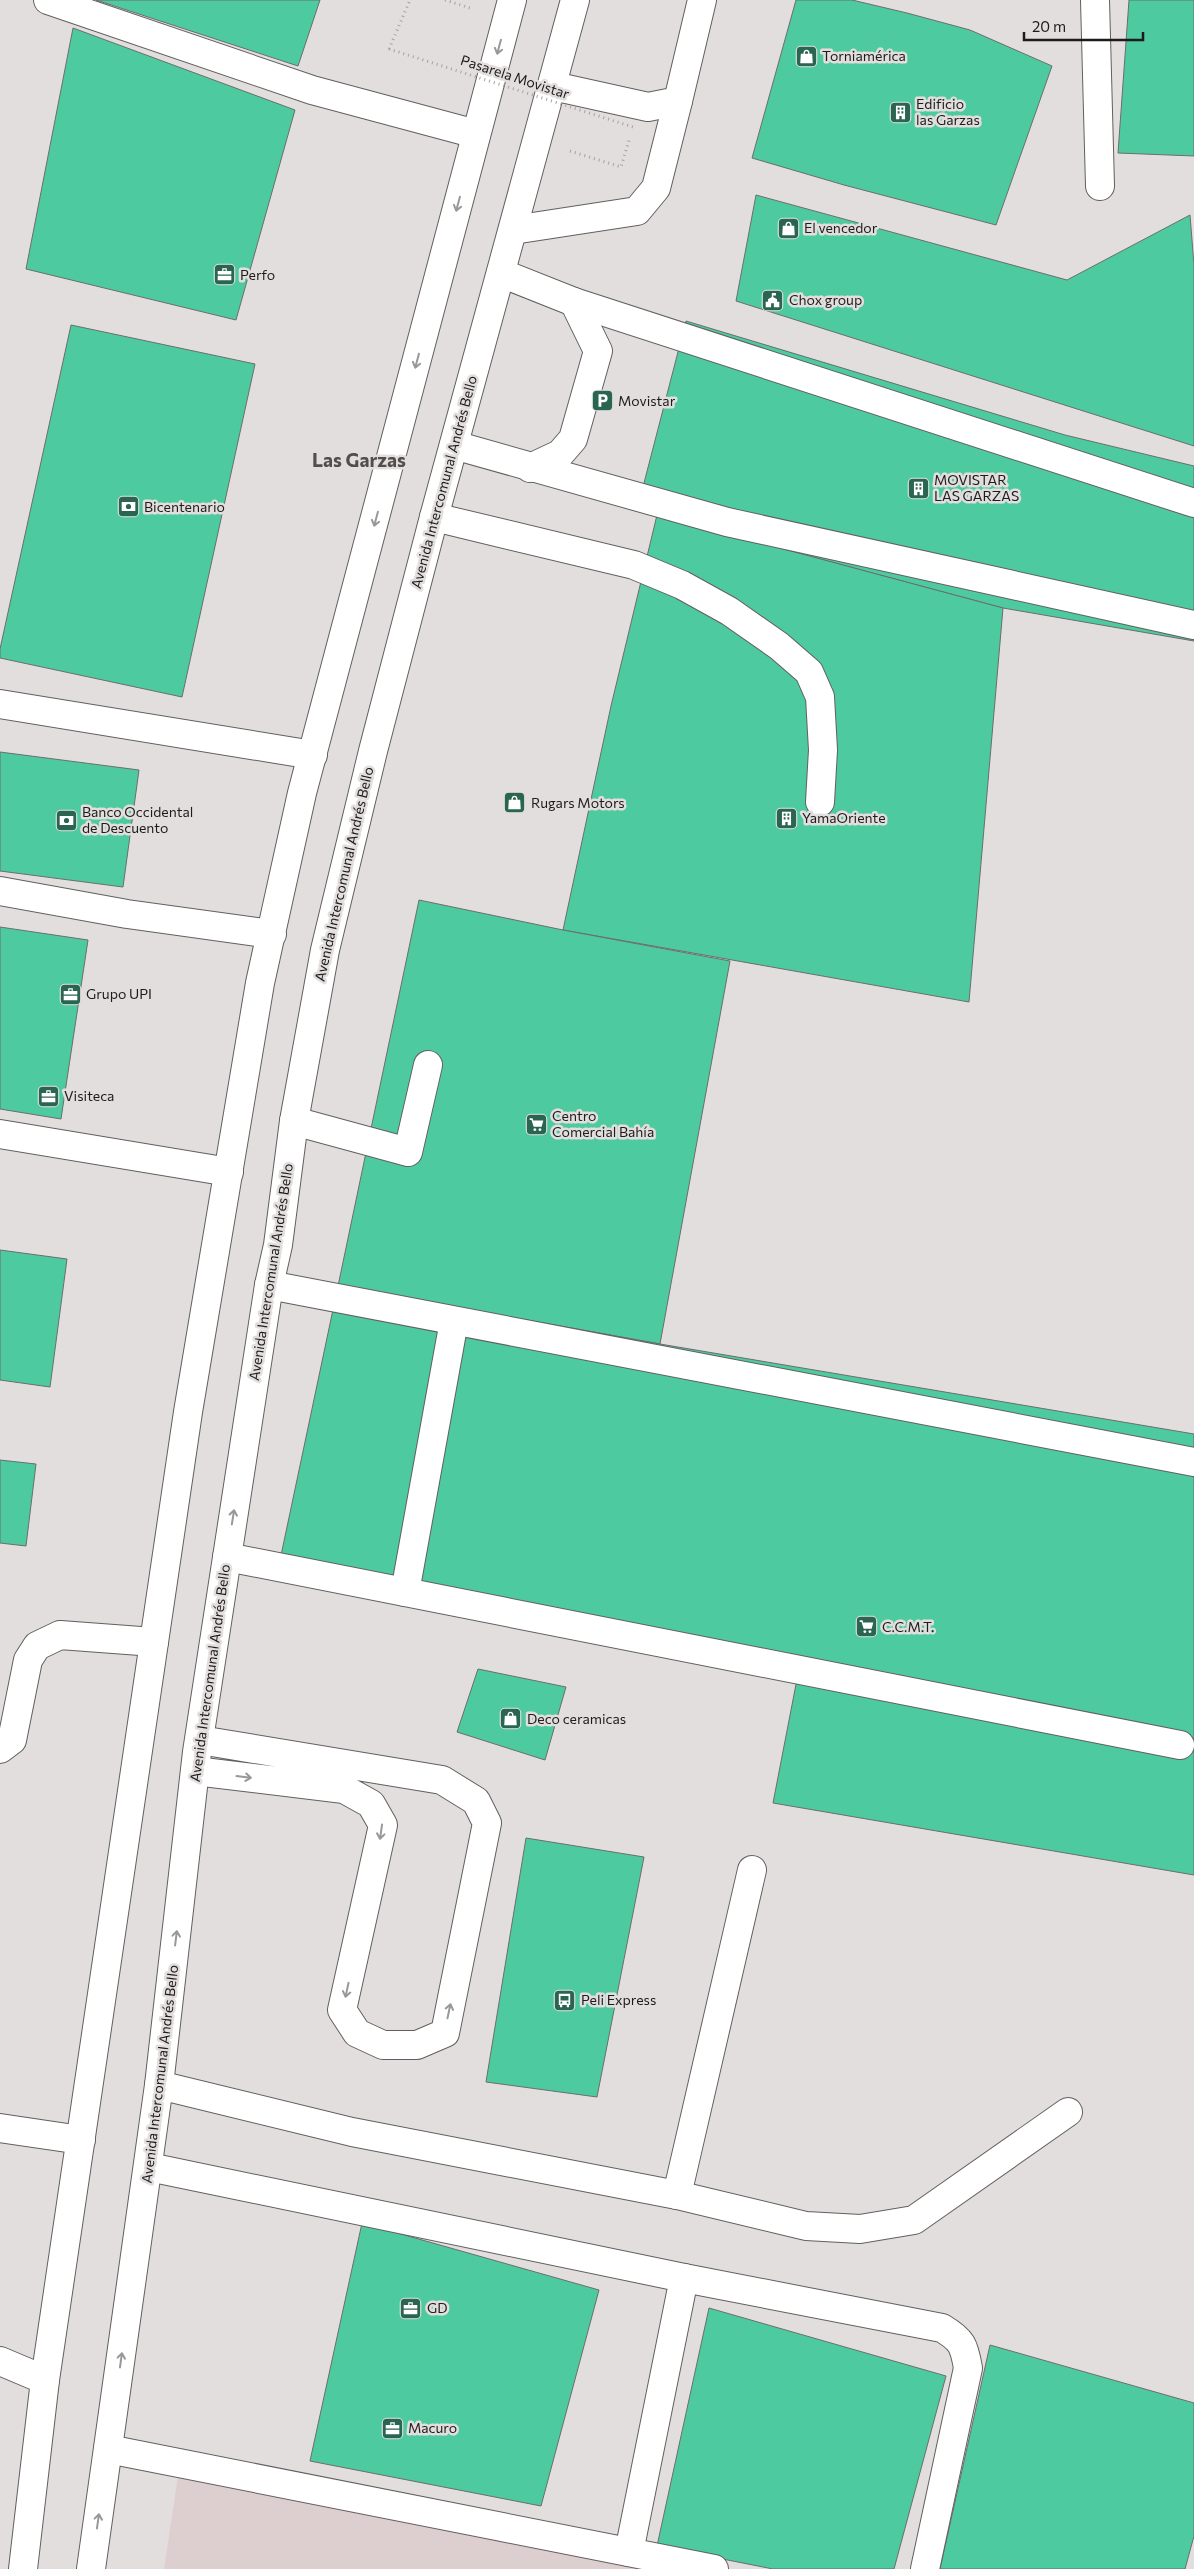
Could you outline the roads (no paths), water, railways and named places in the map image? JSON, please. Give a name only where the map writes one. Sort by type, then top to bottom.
[{"type":"main road","points":[[48,0],[312,90],[476,134]]},
{"type":"main road","points":[[23,2569],[45,2380],[188,1412],[230,1172],[260,983],[313,755],[512,0]]},
{"type":"main road","name":"Avenida Intercomunal Andrés Bello","points":[[91,2569],[160,2085],[200,1740],[269,1285],[278,1245],[294,1121],[325,950],[373,751],[434,517],[575,0]]},
{"type":"main road","points":[[513,230],[638,211],[656,188],[702,0]]},
{"type":"main road","points":[[1096,0],[1100,186]]},
{"type":"main road","points":[[553,86],[648,107],[678,100]]},
{"type":"main road","points":[[501,273],[574,302],[1194,503]]},
{"type":"main road","points":[[530,468],[560,454],[573,438],[598,351],[574,302]]},
{"type":"main road","points":[[454,445],[530,468],[727,522],[1194,625]]},
{"type":"main road","points":[[434,517],[634,565],[682,585],[721,607],[779,646],[809,672],[820,697],[823,750],[820,802]]},
{"type":"main road","points":[[0,704],[313,755]]},
{"type":"main road","points":[[0,891],[127,914],[272,934]]},
{"type":"main road","points":[[294,1121],[408,1152],[428,1066]]},
{"type":"main road","points":[[0,1134],[230,1172]]},
{"type":"main road","points":[[269,1285],[1194,1462]]},
{"type":"main road","points":[[405,1592],[454,1321]]},
{"type":"main road","points":[[227,1557],[1180,1745]]},
{"type":"main road","points":[[0,1749],[12,1740],[28,1660],[37,1646],[60,1635],[154,1642]]},
{"type":"main road","points":[[196,1771],[344,1789],[371,1804],[383,1825],[342,2010],[357,2033],[383,2044],[417,2046],[445,2033],[487,1824],[476,1801],[442,1780],[200,1740]]},
{"type":"main road","points":[[677,2195],[752,1870]]},
{"type":"main road","points":[[160,2085],[352,2132],[677,2195],[806,2226],[860,2229],[914,2220],[1068,2112]]},
{"type":"main road","points":[[0,2128],[81,2140]]},
{"type":"main road","points":[[149,2168],[684,2278],[942,2328],[957,2337],[965,2348],[968,2368],[925,2569]]},
{"type":"main road","points":[[629,2552],[684,2278]]},
{"type":"main road","points":[[0,2361],[45,2380]]},
{"type":"main road","points":[[108,2449],[714,2569]]},
{"type":"place","name":"Torniamérica","points":[[806,56]]},
{"type":"place","name":"Edificio las Garzas","points":[[900,112]]},
{"type":"place","name":"El vencedor","points":[[788,228]]},
{"type":"place","name":"Perfo","points":[[224,275]]},
{"type":"place","name":"Chox group","points":[[773,300]]},
{"type":"place","name":"Movistar","points":[[602,401]]},
{"type":"place","name":"MOVISTAR LAS GARZAS","points":[[918,488]]},
{"type":"place","name":"Bicentenario","points":[[128,507]]},
{"type":"place","name":"Rugars Motors","points":[[515,803]]},
{"type":"place","name":"YamaOriente","points":[[786,818]]},
{"type":"place","name":"Banco Occidental de Descuento","points":[[66,820]]},
{"type":"place","name":"Grupo UPI","points":[[70,994]]},
{"type":"place","name":"Visiteca","points":[[48,1096]]},
{"type":"place","name":"Centro Comercial Bahía","points":[[536,1124]]},
{"type":"place","name":"C.C.M.T.","points":[[866,1627]]},
{"type":"place","name":"Deco ceramicas","points":[[511,1719]]},
{"type":"place","name":"Peli Express","points":[[565,2000]]},
{"type":"place","name":"GD","points":[[411,2308]]},
{"type":"place","name":"Macuro","points":[[392,2428]]},
{"type":"district","name":"Las Garzas","points":[[359,460]]}]
